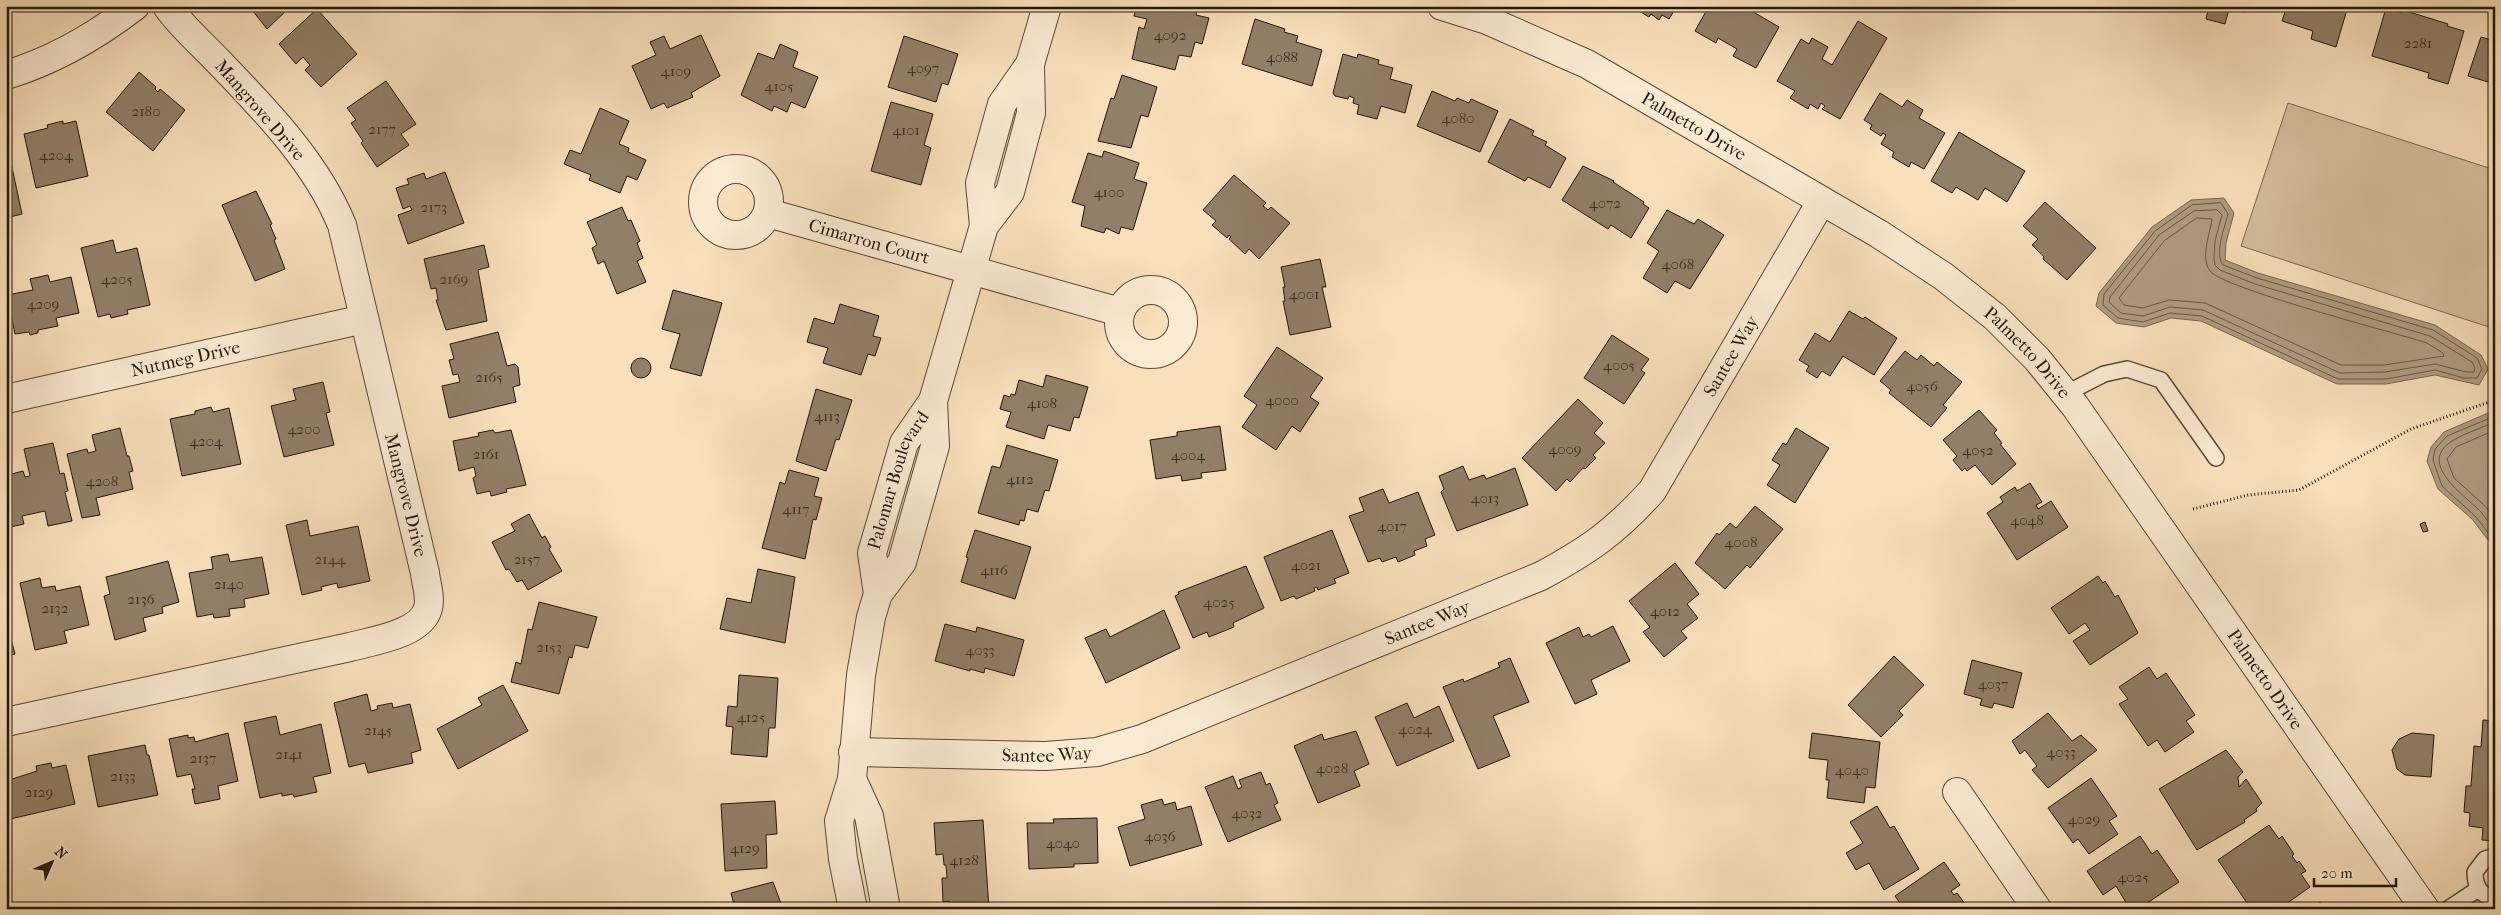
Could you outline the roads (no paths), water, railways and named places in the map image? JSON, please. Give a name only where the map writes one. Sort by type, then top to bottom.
[{"type":"street","points":[[6,75],[78,45],[113,23],[135,6]]},
{"type":"street","name":"Mangrove Drive","points":[[6,722],[350,647],[404,632],[421,622],[429,607],[425,573],[342,225],[332,200],[317,174],[271,120],[167,6]]},
{"type":"street","name":"Palomar Boulevard","points":[[853,909],[843,859],[839,821],[852,779],[861,675],[878,594],[902,562],[935,446],[934,401],[984,226],[1010,192],[1031,113],[1030,64],[1047,6]]},
{"type":"street","name":"Palmetto Drive","points":[[1442,6],[1487,20],[1587,64],[1820,202],[1879,234],[1943,276],[1995,317],[2037,359],[2065,394],[2170,540],[2425,909]]},
{"type":"street","name":"Santee Way","points":[[853,752],[1046,756],[1097,752],[1142,740],[1523,583],[1587,551],[1616,529],[1652,491],[1820,202]]},
{"type":"street","name":"Cimarron Court","points":[[768,213],[1120,312]]},
{"type":"street","name":"Nutmeg Drive","points":[[6,399],[364,319]]},
{"type":"street","name":"Palomar Boulevard","points":[[852,779],[868,816],[886,909]]},
{"type":"street","points":[[1957,792],[2037,909]]},
{"type":"lane","points":[[2065,394],[2104,374],[2127,369],[2162,380],[2216,458]]},
{"type":"lane","points":[[2495,856],[2485,859],[2479,864],[2475,872],[2478,889],[2484,895],[2495,898]]},
{"type":"lane","points":[[2448,909],[2478,889]]},
{"type":"water","points":[[2224,198],[2234,213],[2226,243],[2225,260],[2258,273],[2435,325],[2481,355],[2488,369],[2479,385],[2435,375],[2386,384],[2337,384],[2201,321],[2171,318],[2144,327],[2116,323],[2096,306],[2099,293],[2152,227],[2191,200]]},
{"type":"water","points":[[2495,410],[2495,549],[2472,519],[2438,489],[2427,461],[2431,447],[2444,432]]}]
